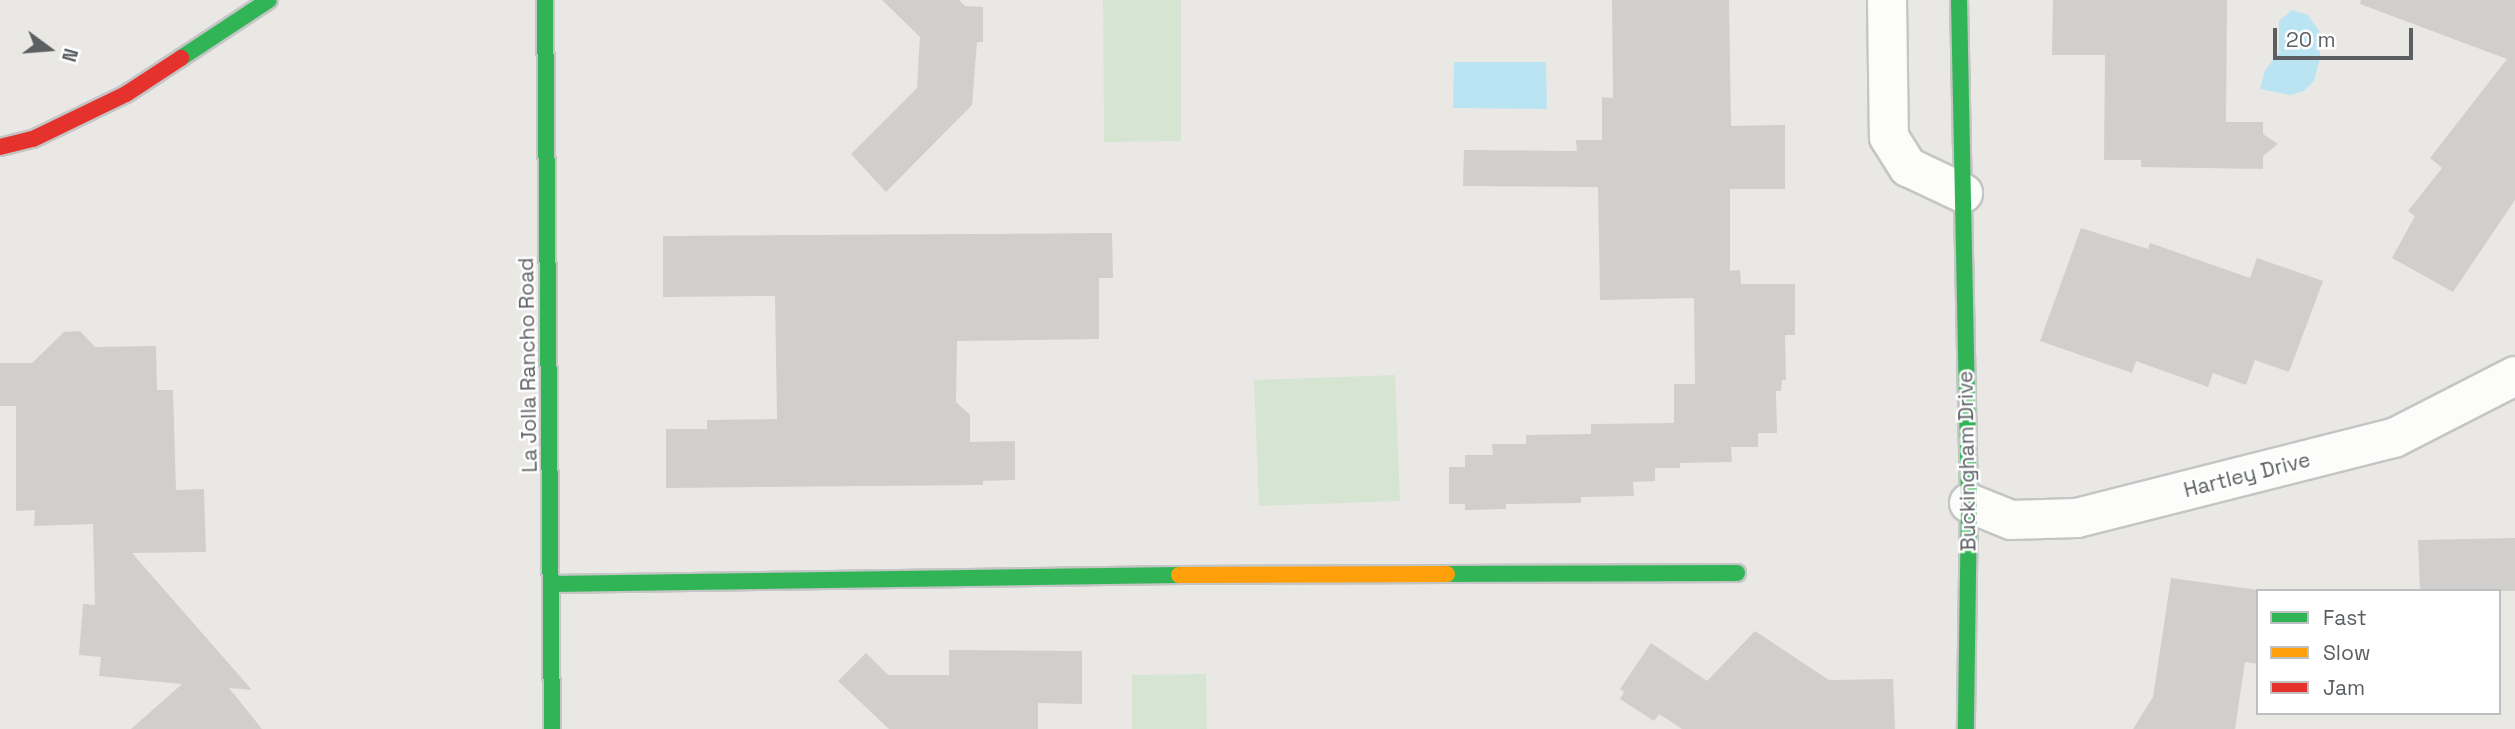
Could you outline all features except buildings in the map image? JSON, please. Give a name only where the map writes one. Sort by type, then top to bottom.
[{"type":"street","points":[[0,147],[33,139],[126,94],[269,0]]},
{"type":"street","name":"La Jolla Rancho Road","points":[[545,0],[552,729]]},
{"type":"street","points":[[1886,0],[1889,137],[1908,167],[1963,193]]},
{"type":"street","name":"Buckingham Drive","points":[[1959,0],[1969,503],[1966,729]]},
{"type":"street","name":"Hartley Drive","points":[[1969,503],[2011,520],[2077,518],[2394,438],[2515,376]]},
{"type":"street","points":[[551,584],[1092,575],[1737,573]]},
{"type":"green space","points":[[1103,0],[1181,0],[1181,141],[1104,142]]},
{"type":"green space","points":[[1395,375],[1400,501],[1259,506],[1254,380]]},
{"type":"green space","points":[[1206,674],[1207,729],[1132,729],[1132,675]]},
{"type":"water","points":[[2292,10],[2308,15],[2319,31],[2320,58],[2314,81],[2304,91],[2291,95],[2260,89],[2265,70],[2279,53],[2279,21]]},
{"type":"water","points":[[1454,62],[1546,62],[1547,109],[1453,108]]},
{"type":"traffic: fast","points":[[181,58],[269,0]]},
{"type":"traffic: fast","points":[[545,0],[552,729]]},
{"type":"traffic: fast","points":[[1959,0],[1969,503],[1966,729]]},
{"type":"traffic: fast","points":[[1447,574],[1737,573]]},
{"type":"traffic: fast","points":[[551,584],[1179,575]]},
{"type":"traffic: slow","points":[[1179,575],[1447,574]]},
{"type":"traffic: jam","points":[[0,147],[33,139],[126,94],[181,58]]}]
